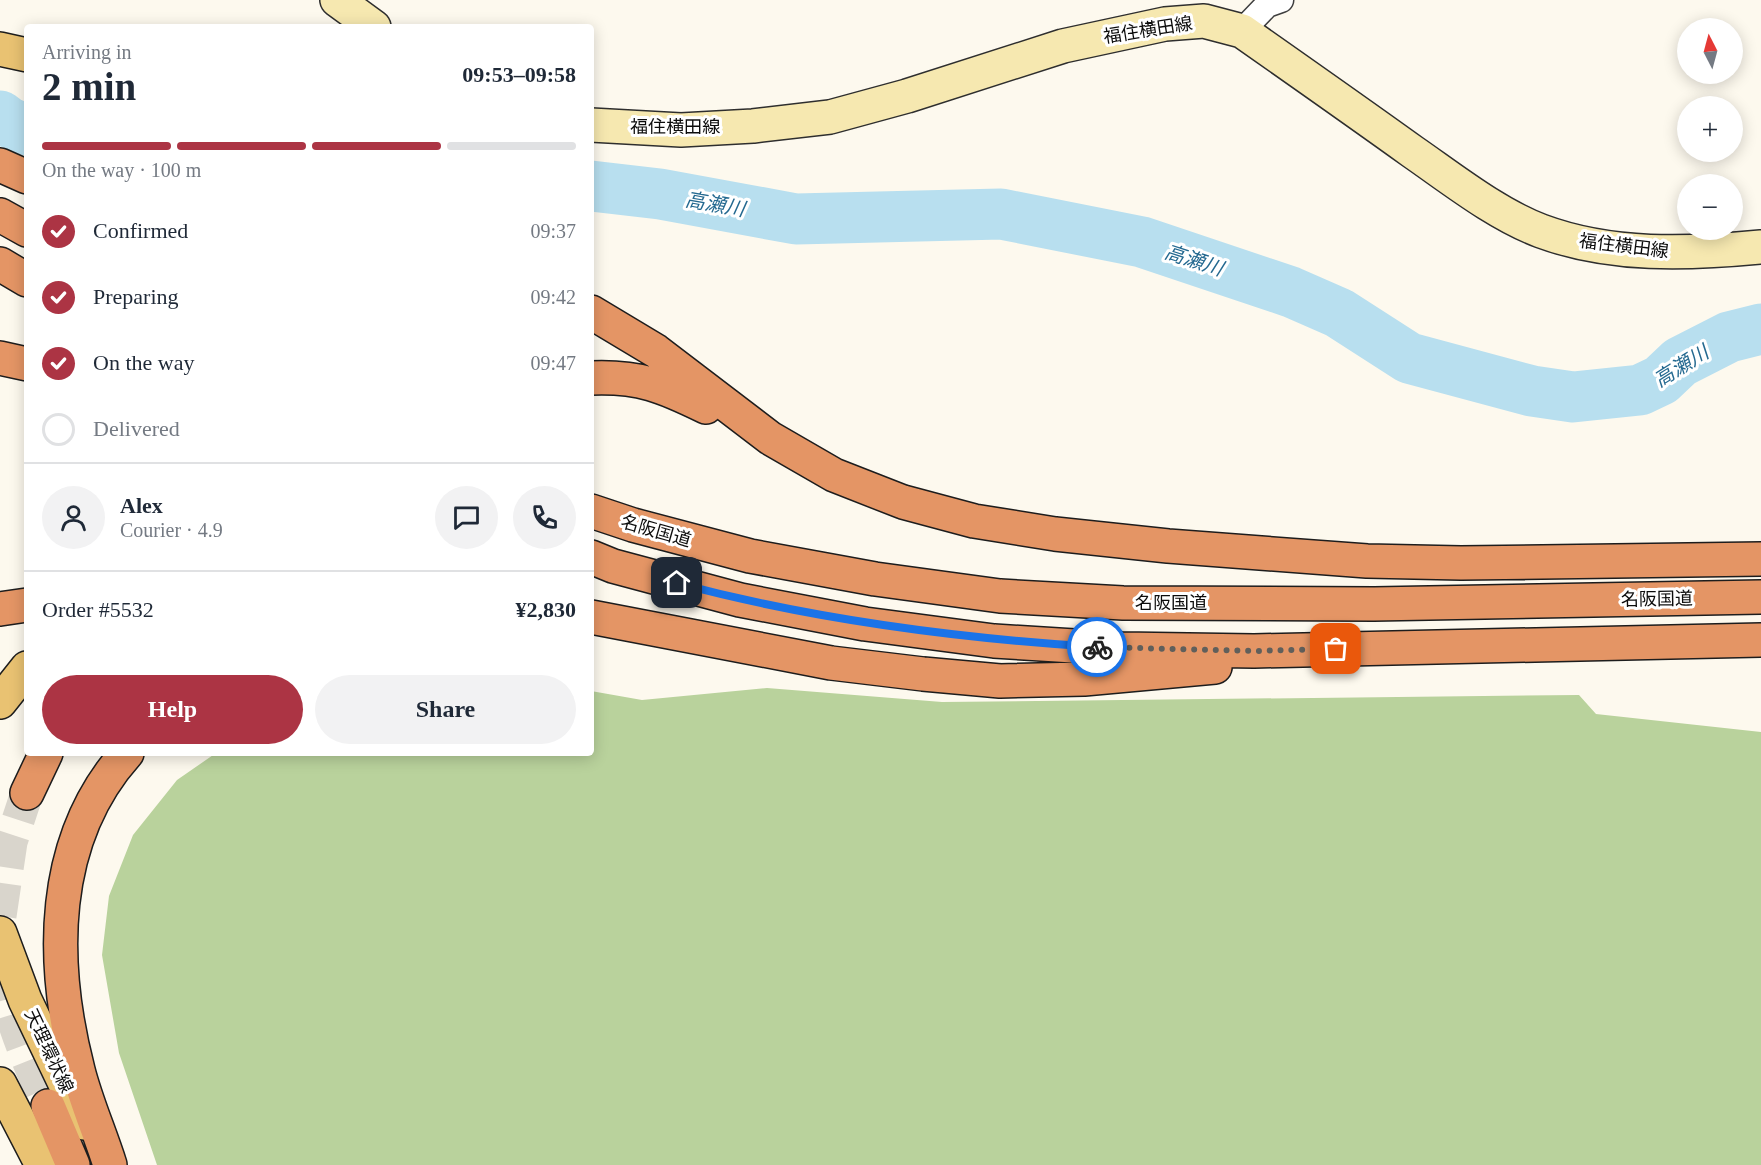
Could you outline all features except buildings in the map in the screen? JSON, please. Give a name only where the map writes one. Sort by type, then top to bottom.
[{"type":"highway","points":[[0,165],[24,176]]},
{"type":"highway","points":[[0,215],[24,228]]},
{"type":"highway","points":[[0,264],[24,278]]},
{"type":"highway","points":[[594,314],[656,351],[770,438]]},
{"type":"highway","points":[[0,358],[24,363]]},
{"type":"highway","points":[[594,378],[622,377],[658,384],[770,438],[834,475],[903,501],[974,521],[1055,534],[1168,546],[1367,561],[1461,563],[1761,559]]},
{"type":"highway","name":"名阪国道","points":[[594,512],[633,525],[750,556],[875,579],[1000,596],[1123,603],[1362,604],[1761,597]]},
{"type":"highway","points":[[594,558],[613,566],[740,600],[865,624],[994,641],[1122,649],[1254,651],[1761,640]]},
{"type":"highway","points":[[0,609],[24,605]]},
{"type":"highway","points":[[598,616],[831,663],[1000,681],[1084,679],[1171,673],[1377,648]]},
{"type":"highway","points":[[27,793],[45,756]]},
{"type":"highway","points":[[108,1165],[78,1071],[68,1025],[59,959],[62,896],[72,848],[96,797],[125,756]]},
{"type":"highway","points":[[48,1106],[74,1165]]},
{"type":"main road","points":[[337,0],[370,24]]},
{"type":"main road","name":"福住横田線","points":[[594,125],[681,130],[753,126],[830,117],[907,96],[1062,46],[1165,24],[1204,21],[1242,31],[1476,196],[1540,230],[1592,245],[1656,252],[1705,252],[1761,247]]},
{"type":"main road","points":[[0,49],[24,54]]},
{"type":"main road","points":[[0,702],[24,672]]},
{"type":"main road","name":"天理環状線","points":[[0,933],[25,1000],[83,1122],[108,1165]]},
{"type":"main road","points":[[0,1084],[42,1165]]},
{"type":"street","points":[[1242,31],[1267,5],[1281,0]]},
{"type":"green space","points":[[767,688],[942,702],[1579,695],[1596,714],[1761,732],[1761,1165],[157,1165],[119,1053],[102,955],[109,896],[133,835],[177,780],[212,756],[594,756],[594,692],[642,700]]},
{"type":"waterway","name":"高瀬川","points":[[0,116],[24,129]]},
{"type":"waterway","name":"高瀬川","points":[[594,186],[660,194],[796,219],[1001,214],[1142,242],[1291,292],[1339,313],[1409,358],[1532,391],[1573,397],[1640,390],[1661,380],[1680,362],[1729,337],[1761,329]]},
{"type":"tunnel","points":[[0,916],[11,842],[27,793]]},
{"type":"tunnel","points":[[0,967],[8,1003],[20,1038],[48,1106]]},
{"type":"way so far","points":[[1097,647],[1254,651],[1336,649]]},
{"type":"route","points":[[677,583],[740,600],[865,624],[994,641],[1097,647]]}]
